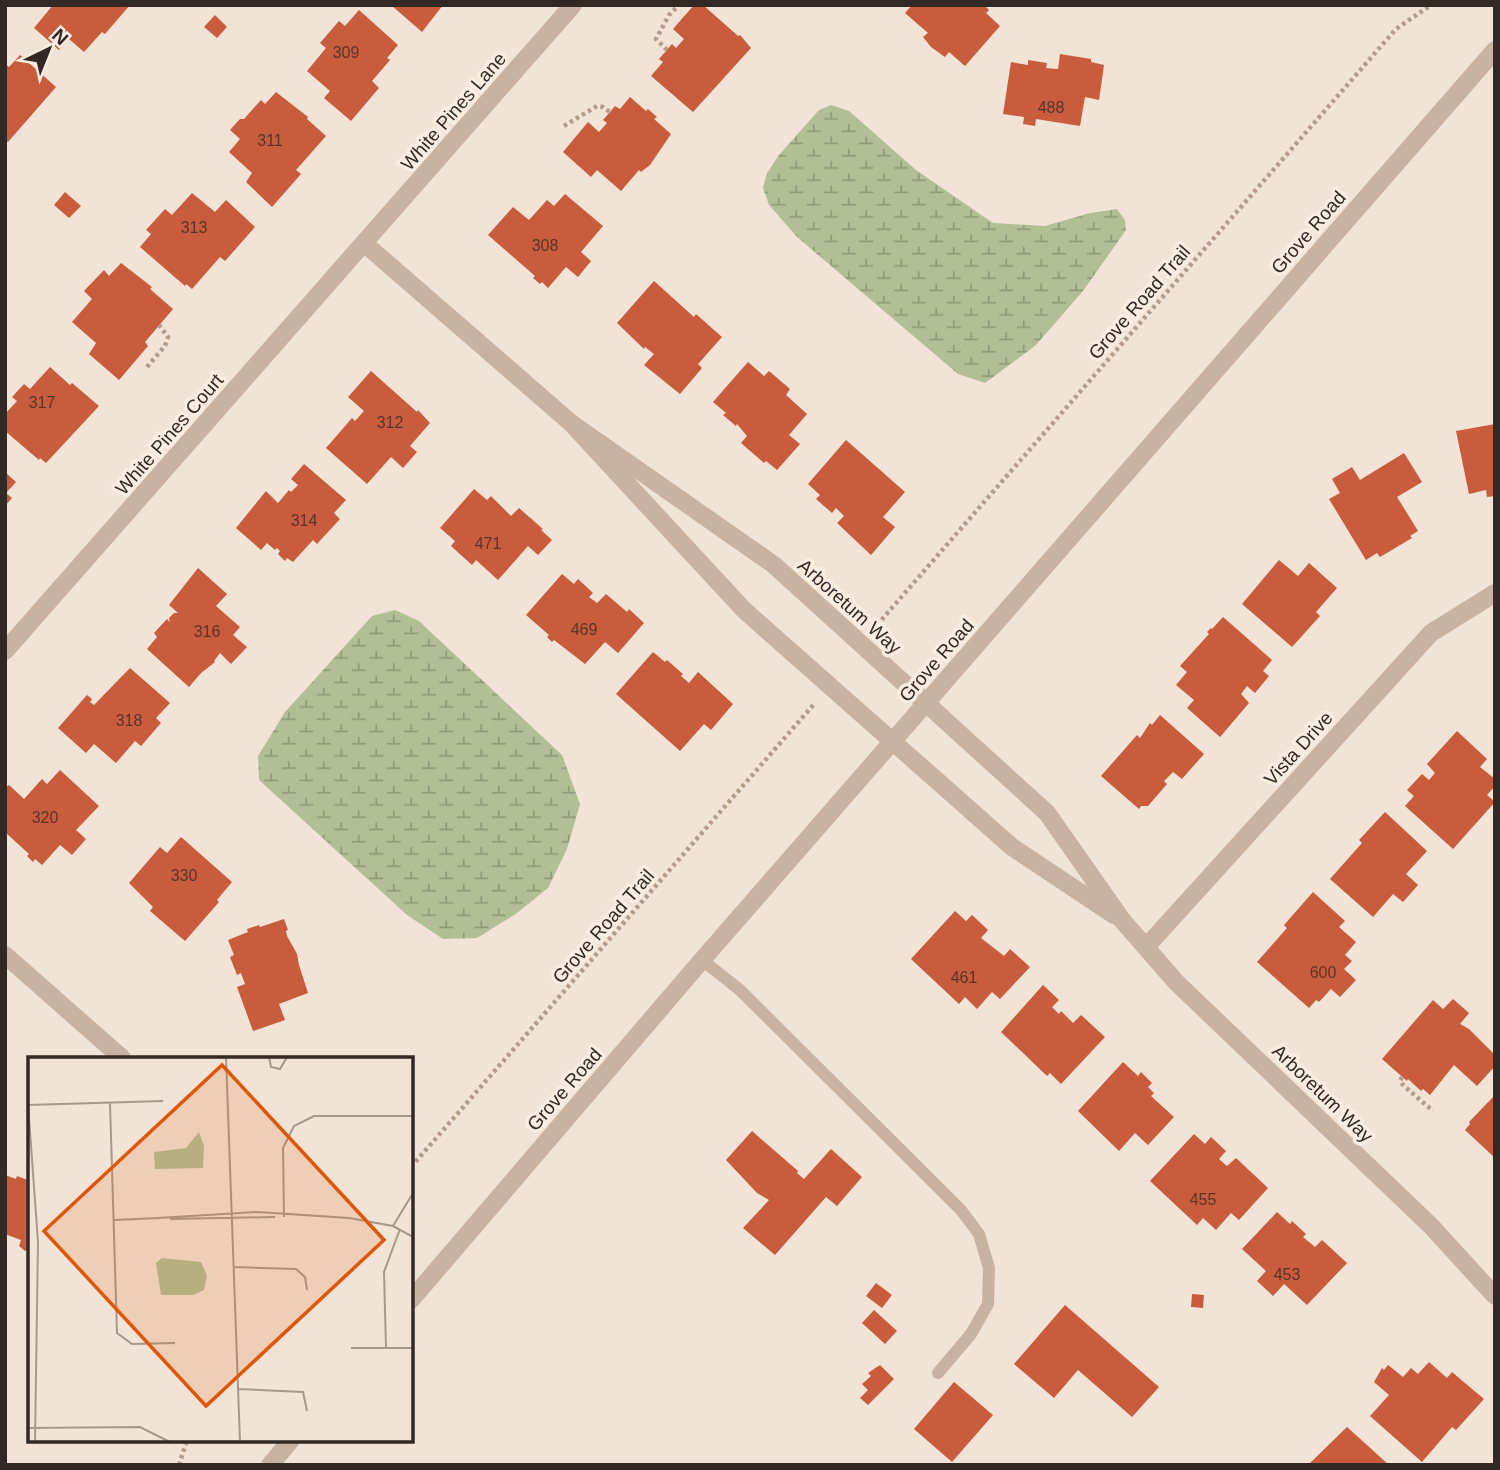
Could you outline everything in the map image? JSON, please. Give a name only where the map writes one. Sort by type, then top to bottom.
[{"type":"street","name":"White Pines Lane","points":[[365,244],[573,5]]},
{"type":"street","name":"Grove Road","points":[[413,1298],[702,960],[1495,50]]},
{"type":"street","name":"Arboretum Way","points":[[365,244],[570,423],[744,610],[1012,847],[1122,920]]},
{"type":"street","name":"White Pines Court","points":[[5,651],[365,244]]},
{"type":"street","name":"Arboretum Way","points":[[570,423],[774,565],[1047,813],[1122,920],[1186,991],[1431,1226],[1495,1296]]},
{"type":"street","name":"Vista Drive","points":[[1146,947],[1431,632],[1495,593]]},
{"type":"street","points":[[5,955],[121,1057]]},
{"type":"street","points":[[271,1465],[289,1442]]},
{"type":"lane","points":[[702,960],[740,990],[961,1210],[979,1234],[989,1268],[988,1304],[971,1334],[938,1373]]},
{"type":"path","name":"Grove Road Trail","points":[[877,626],[1396,29],[1431,5]]},
{"type":"path","points":[[667,50],[656,38],[669,15],[677,7]]},
{"type":"path","points":[[564,126],[597,106],[610,113]]},
{"type":"path","points":[[147,367],[165,346],[168,337],[159,325]]},
{"type":"path","name":"Grove Road Trail","points":[[413,1165],[816,703]]},
{"type":"path","points":[[1402,1077],[1400,1081],[1403,1085],[1433,1111]]},
{"type":"path","points":[[179,1465],[186,1442]]},
{"type":"green space","points":[[831,105],[849,111],[916,170],[993,223],[1045,226],[1090,213],[1117,209],[1125,220],[1126,230],[1083,291],[1036,345],[985,383],[958,374],[797,237],[769,205],[763,188],[767,173],[779,155],[819,110]]},
{"type":"green space","points":[[395,610],[419,621],[562,755],[580,804],[567,849],[548,888],[517,913],[477,938],[443,939],[407,915],[259,780],[258,756],[285,712],[372,616]]},
{"type":"building","points":[[53,5],[130,5],[105,34],[102,32],[84,52],[69,39],[59,50],[34,28]]},
{"type":"building","points":[[391,5],[443,5],[422,32]]},
{"type":"building","points":[[694,5],[703,5],[740,35],[751,48],[693,112],[651,76],[663,62],[659,59],[672,44],[676,48],[684,39],[673,29]]},
{"type":"building","points":[[912,5],[984,5],[989,10],[986,13],[1000,26],[965,66],[949,52],[945,57],[931,47],[923,37],[928,33],[905,13]]},
{"type":"building","points":[[359,10],[398,45],[387,58],[390,60],[372,81],[379,88],[351,121],[324,98],[330,91],[307,71],[326,48],[320,43],[339,21],[345,26]]},
{"type":"building","points":[[215,15],[227,27],[217,38],[204,27]]},
{"type":"building","points":[[1060,54],[1091,59],[1091,62],[1104,65],[1099,100],[1085,97],[1080,126],[1036,119],[1035,126],[1023,124],[1024,117],[1003,114],[1011,62],[1028,65],[1028,60],[1047,63],[1046,68],[1058,69]]},
{"type":"building","points":[[20,55],[56,87],[8,142],[5,140],[5,64],[9,67]]},
{"type":"building","points":[[276,92],[308,117],[307,119],[326,136],[296,170],[301,174],[272,207],[246,182],[252,173],[229,152],[240,139],[230,130],[261,100],[265,104]]},
{"type":"building","points":[[630,97],[657,117],[654,119],[671,134],[650,165],[641,172],[639,170],[621,191],[597,170],[591,177],[563,152],[588,122],[599,132],[607,123],[603,120],[615,106],[620,109]]},
{"type":"building","points":[[65,192],[81,206],[69,218],[54,205]]},
{"type":"building","points":[[192,193],[215,212],[226,200],[255,227],[225,261],[220,257],[192,289],[140,247],[151,234],[146,230],[165,209],[172,215]]},
{"type":"building","points":[[565,194],[603,226],[581,252],[591,261],[578,277],[566,267],[548,288],[533,278],[535,276],[488,235],[513,207],[529,220],[547,200],[554,206]]},
{"type":"building","points":[[121,263],[152,287],[150,289],[173,309],[145,342],[148,346],[119,380],[89,354],[96,343],[72,322],[92,299],[84,291],[104,270],[109,276]]},
{"type":"building","points":[[654,281],[694,317],[696,314],[722,337],[698,364],[702,368],[680,394],[644,365],[654,354],[645,347],[644,349],[617,323]]},
{"type":"building","points":[[748,362],[764,376],[769,371],[790,389],[786,395],[807,414],[789,435],[800,444],[777,470],[766,461],[764,463],[741,443],[747,436],[737,424],[736,426],[723,415],[726,413],[713,402]]},
{"type":"building","points":[[50,367],[99,406],[46,463],[5,431],[5,414],[17,401],[12,397],[24,384],[30,389]]},
{"type":"building","points":[[371,371],[430,423],[410,446],[417,452],[403,468],[391,457],[367,484],[326,448],[352,418],[355,421],[364,411],[348,397]]},
{"type":"building","points":[[1495,424],[1495,496],[1487,497],[1486,490],[1469,494],[1456,431]]},
{"type":"building","points":[[846,440],[905,492],[883,517],[895,527],[871,555],[837,523],[844,516],[836,508],[832,513],[816,499],[820,495],[808,484]]},
{"type":"building","points":[[1404,453],[1422,482],[1397,497],[1418,531],[1410,536],[1412,538],[1380,557],[1377,553],[1366,560],[1329,499],[1340,493],[1332,479],[1352,467],[1360,480]]},
{"type":"building","points":[[304,464],[346,500],[334,513],[340,519],[317,544],[313,540],[293,562],[287,558],[285,561],[278,554],[280,551],[277,548],[275,550],[267,543],[261,550],[236,528],[266,491],[278,503],[289,490],[291,492],[298,485],[291,479]]},
{"type":"building","points":[[5,472],[16,482],[6,493],[12,498],[5,506]]},
{"type":"building","points":[[474,489],[487,500],[491,496],[511,516],[519,508],[552,540],[538,555],[528,546],[498,580],[476,560],[472,565],[451,546],[455,541],[440,528]]},
{"type":"building","points":[[1279,560],[1298,576],[1309,563],[1337,588],[1316,612],[1320,616],[1292,647],[1242,604]]},
{"type":"building","points":[[198,568],[227,594],[216,606],[240,627],[233,635],[247,647],[231,664],[220,653],[215,662],[189,687],[147,649],[157,637],[154,633],[167,619],[170,622],[169,618],[174,613],[178,613],[169,605]]},
{"type":"building","points":[[562,574],[574,584],[578,579],[593,593],[589,597],[597,603],[606,594],[644,623],[618,653],[605,642],[585,664],[554,640],[552,642],[547,637],[549,635],[526,615]]},
{"type":"building","points":[[1223,617],[1272,660],[1263,671],[1269,676],[1255,693],[1247,686],[1241,694],[1249,703],[1220,737],[1187,708],[1194,700],[1176,685],[1187,672],[1180,666],[1209,634],[1207,632]]},
{"type":"building","points":[[653,652],[665,662],[667,660],[689,683],[698,672],[733,704],[711,730],[704,724],[680,751],[616,694]]},
{"type":"building","points":[[130,668],[170,703],[156,718],[161,723],[141,746],[135,741],[116,763],[94,744],[86,753],[58,728],[87,695],[94,705]]},
{"type":"building","points":[[1160,715],[1204,754],[1182,779],[1173,772],[1164,781],[1167,784],[1148,806],[1141,806],[1139,809],[1101,776],[1137,735],[1140,738],[1150,723],[1152,725]]},
{"type":"building","points":[[1457,731],[1487,759],[1480,767],[1495,779],[1495,786],[1487,795],[1495,802],[1453,849],[1405,806],[1414,796],[1407,790],[1422,774],[1429,780],[1435,773],[1427,764]]},
{"type":"building","points":[[60,770],[99,806],[76,830],[86,839],[72,855],[60,845],[42,865],[35,859],[33,862],[27,856],[29,854],[5,832],[5,788],[9,785],[24,799],[42,779],[47,784]]},
{"type":"building","points":[[1385,812],[1427,851],[1406,874],[1418,885],[1403,902],[1393,894],[1373,917],[1330,879],[1362,843],[1359,840]]},
{"type":"building","points":[[181,837],[232,882],[217,900],[219,902],[185,941],[150,911],[153,907],[129,883],[160,847],[167,853]]},
{"type":"building","points":[[1313,892],[1345,921],[1339,927],[1356,942],[1345,955],[1352,961],[1344,969],[1356,980],[1340,997],[1331,989],[1309,1008],[1257,962],[1287,928],[1284,925]]},
{"type":"building","points":[[955,911],[966,921],[972,915],[988,930],[981,938],[1004,956],[1010,949],[1030,967],[1000,999],[992,992],[977,1009],[965,997],[959,1004],[911,959]]},
{"type":"building","points":[[284,919],[287,936],[297,954],[308,993],[279,1004],[285,1020],[253,1031],[237,987],[245,984],[241,973],[237,975],[230,957],[234,955],[228,940],[248,932],[247,929]]},
{"type":"building","points":[[1043,985],[1059,1000],[1052,1007],[1059,1014],[1061,1011],[1073,1023],[1081,1015],[1105,1037],[1061,1084],[1050,1073],[1047,1076],[1001,1032]]},
{"type":"building","points":[[1453,999],[1469,1013],[1460,1024],[1469,1029],[1495,1055],[1495,1066],[1477,1086],[1454,1065],[1430,1095],[1408,1079],[1407,1081],[1382,1059],[1433,1000],[1443,1009]]},
{"type":"building","points":[[1123,1062],[1138,1076],[1141,1072],[1152,1083],[1148,1087],[1154,1093],[1151,1096],[1174,1117],[1148,1145],[1135,1133],[1119,1151],[1078,1111]]},
{"type":"building","points":[[1495,1095],[1495,1158],[1465,1130],[1469,1122]]},
{"type":"building","points":[[752,1131],[804,1179],[831,1149],[862,1177],[837,1206],[826,1197],[775,1255],[743,1228],[769,1200],[757,1193],[726,1160]]},
{"type":"building","points":[[1194,1134],[1205,1144],[1211,1137],[1226,1151],[1219,1159],[1227,1166],[1236,1158],[1268,1188],[1239,1220],[1231,1213],[1216,1230],[1203,1218],[1197,1225],[1150,1181]]},
{"type":"building","points":[[5,1175],[16,1179],[17,1176],[28,1180],[28,1250],[25,1251],[19,1246],[21,1240],[5,1234]]},
{"type":"building","points":[[1277,1212],[1290,1224],[1292,1221],[1306,1234],[1303,1237],[1315,1247],[1322,1240],[1347,1263],[1307,1305],[1284,1284],[1273,1296],[1257,1281],[1266,1271],[1242,1249]]},
{"type":"building","points":[[876,1283],[892,1295],[882,1308],[866,1296]]},
{"type":"building","points":[[1192,1294],[1204,1295],[1203,1308],[1191,1307]]},
{"type":"building","points":[[1065,1305],[1159,1387],[1132,1417],[1078,1370],[1054,1398],[1014,1364]]},
{"type":"building","points":[[874,1310],[897,1331],[885,1344],[862,1323]]},
{"type":"building","points":[[1429,1362],[1447,1378],[1452,1372],[1484,1399],[1456,1430],[1452,1427],[1422,1462],[1370,1416],[1389,1395],[1374,1382],[1382,1368],[1384,1370],[1388,1365],[1403,1377],[1411,1368],[1418,1374]]},
{"type":"building","points":[[880,1365],[894,1379],[868,1405],[860,1398],[868,1390],[862,1384],[871,1376],[868,1373]]},
{"type":"building","points":[[954,1382],[993,1415],[952,1462],[914,1429]]},
{"type":"building","points":[[1347,1427],[1389,1465],[1308,1465]]}]
